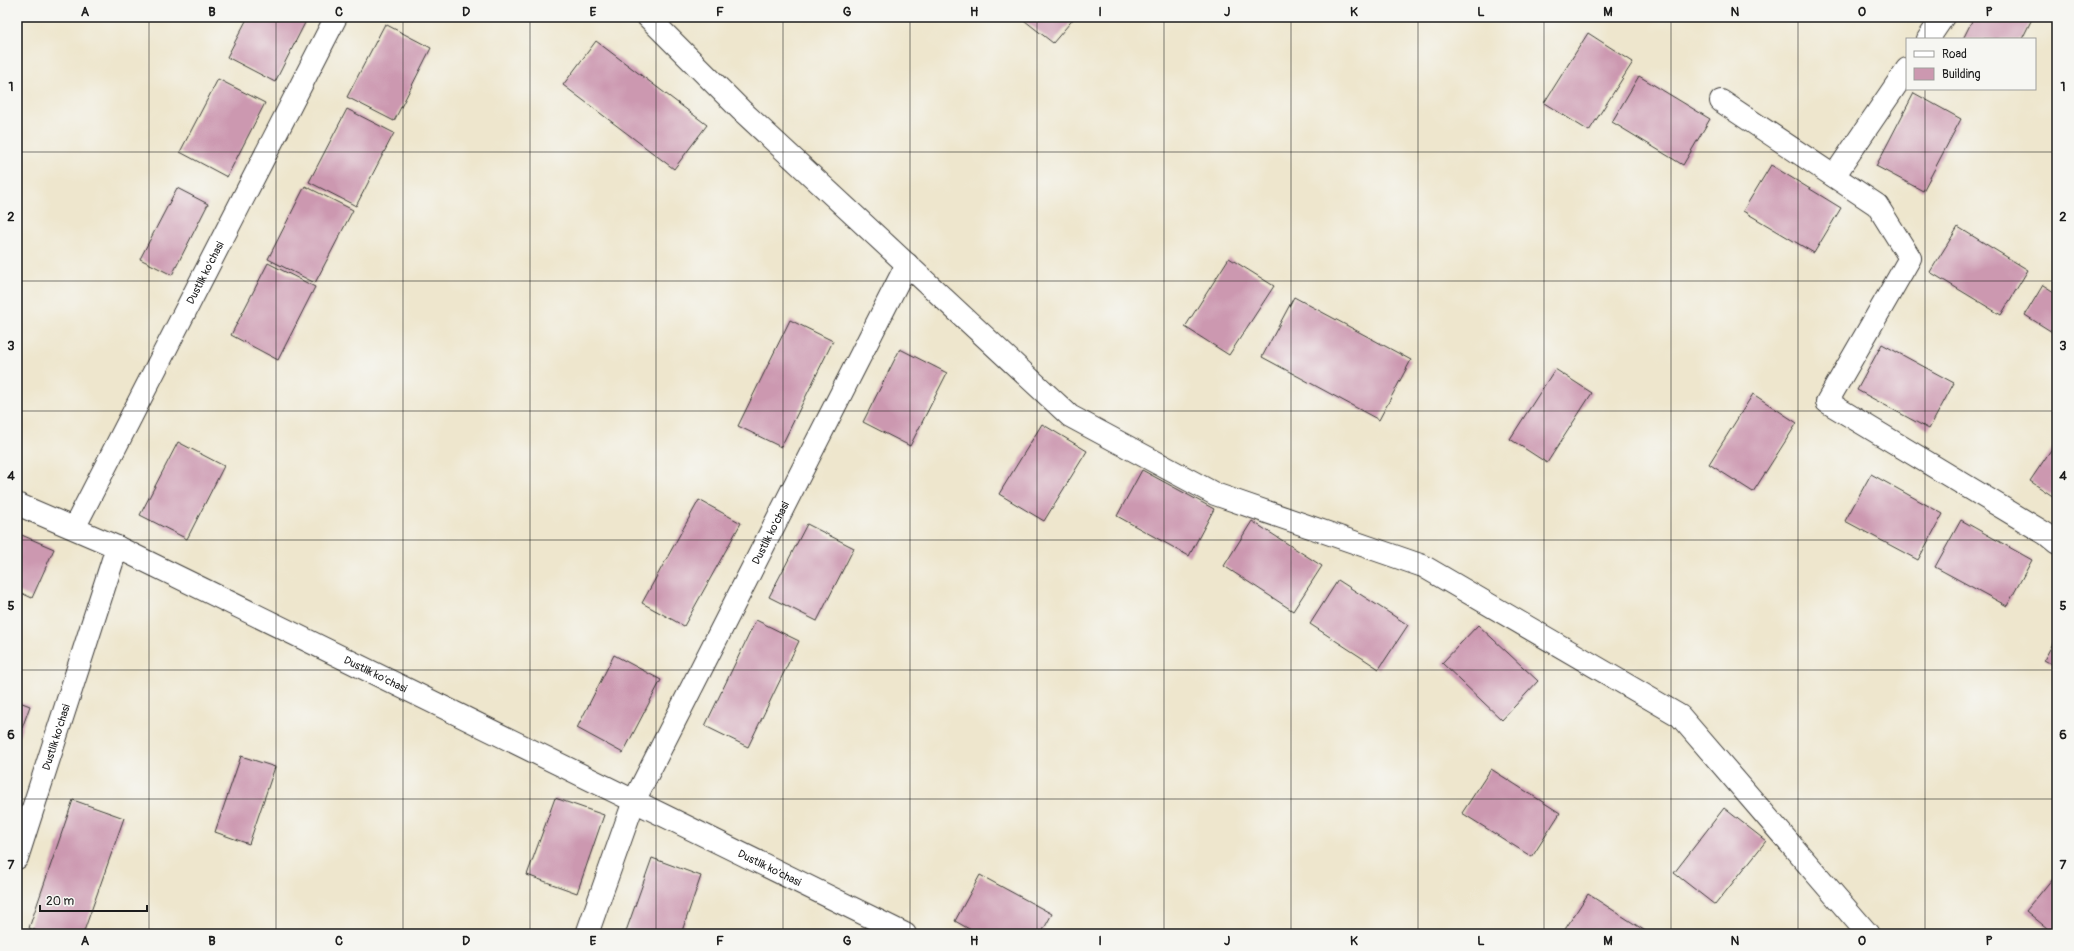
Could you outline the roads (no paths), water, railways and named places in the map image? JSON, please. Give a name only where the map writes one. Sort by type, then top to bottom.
[{"type":"street","name":"Dustlik ko'chasi","points":[[74,528],[336,17]]},
{"type":"street","points":[[648,17],[741,110],[1070,416],[1215,494],[1423,566],[1680,716],[1868,934]]},
{"type":"street","points":[[1929,38],[1943,17]]},
{"type":"street","points":[[1834,176],[1906,70]]},
{"type":"street","points":[[1721,101],[1877,204],[1910,258],[1827,402],[2046,534],[2057,543]]},
{"type":"street","name":"Dustlik ko'chasi","points":[[587,934],[634,801],[907,264]]},
{"type":"street","name":"Dustlik ko'chasi","points":[[17,504],[117,547],[905,934]]},
{"type":"street","name":"Dustlik ko'chasi","points":[[17,858],[117,547]]}]
